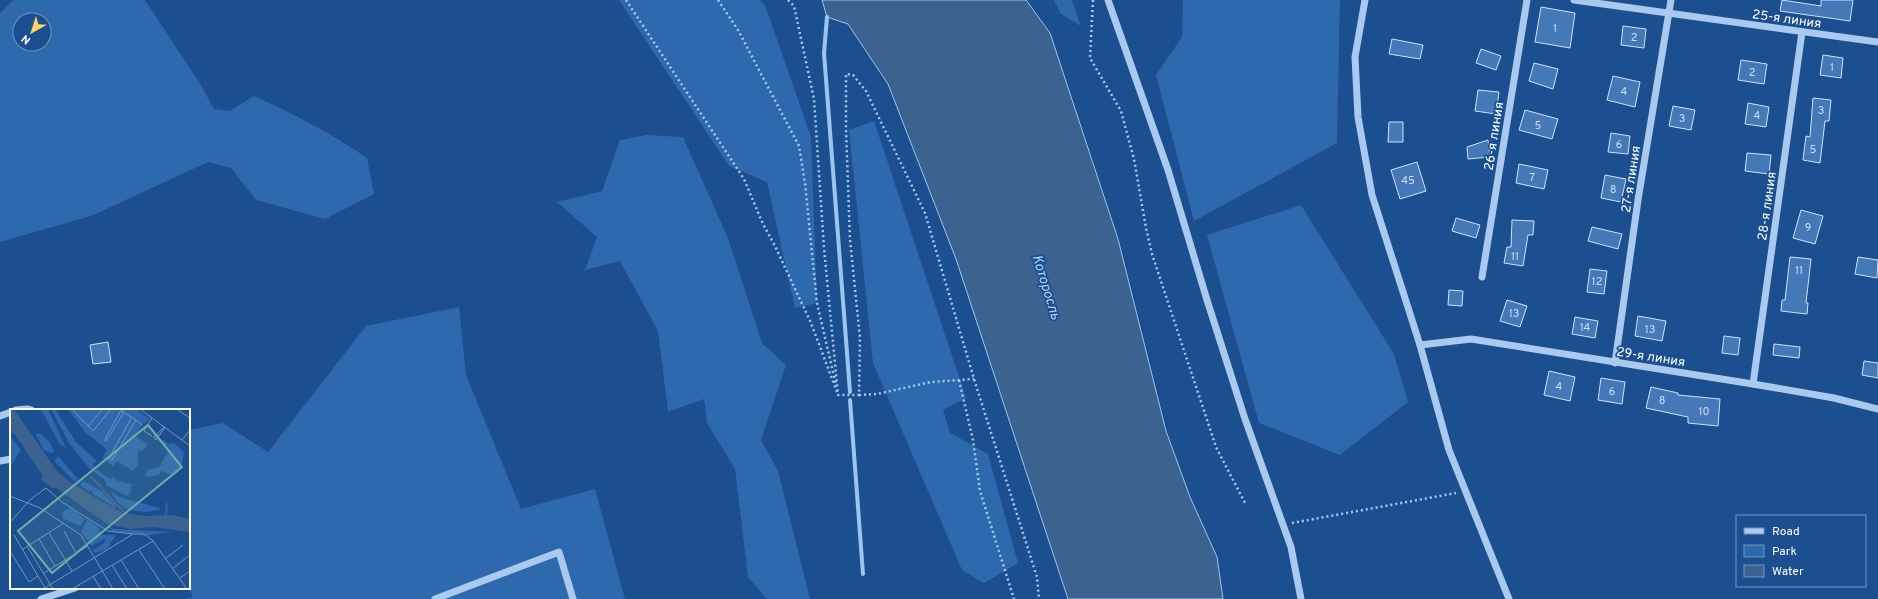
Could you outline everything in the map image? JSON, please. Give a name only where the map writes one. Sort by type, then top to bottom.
[{"type":"street","points":[[1108,0],[1168,170],[1245,419],[1284,525],[1291,547],[1302,599]]},
{"type":"street","points":[[1365,0],[1355,57],[1358,117],[1372,194],[1420,345],[1449,450],[1509,599]]},
{"type":"street","name":"26-я линия","points":[[1482,276],[1527,0]]},
{"type":"street","name":"25-я линия","points":[[1574,0],[1878,42]]},
{"type":"street","name":"27-я линия","points":[[1615,363],[1638,200],[1671,0]]},
{"type":"street","name":"28-я линия","points":[[1753,384],[1802,32]]},
{"type":"street","name":"29-я линия","points":[[1420,345],[1471,339],[1753,384],[1834,398],[1878,409]]},
{"type":"street","points":[[0,416],[10,412]]},
{"type":"street","points":[[0,460],[10,459]]},
{"type":"street","points":[[435,599],[559,552],[573,599]]},
{"type":"street","points":[[41,599],[72,589]]},
{"type":"path","points":[[626,0],[744,179],[763,224],[811,323],[838,396]]},
{"type":"path","points":[[718,0],[738,30],[798,146],[805,183],[817,303],[838,396]]},
{"type":"path","points":[[788,0],[794,6],[814,99],[824,248],[838,396]]},
{"type":"path","points":[[1093,0],[1090,58],[1121,111],[1134,158],[1152,254],[1216,447],[1245,502]]},
{"type":"path","points":[[859,395],[860,338],[850,240],[846,130],[846,74],[853,75],[866,91],[925,213],[974,378],[1038,577],[1039,599]]},
{"type":"path","points":[[838,396],[877,394],[931,382],[974,378]]},
{"type":"path","points":[[958,380],[973,440],[980,491],[1014,599]]},
{"type":"path","points":[[1284,525],[1466,492]]},
{"type":"green space","points":[[13,0],[145,0],[199,82],[214,109],[230,111],[254,96],[312,124],[367,158],[374,194],[325,219],[256,200],[231,168],[208,162],[91,216],[0,242],[0,13]]},
{"type":"green space","points":[[619,0],[760,0],[765,5],[811,137],[817,303],[795,308],[767,182],[729,166]]},
{"type":"green space","points":[[1054,0],[1072,0],[1081,26],[1061,14]]},
{"type":"green space","points":[[1183,0],[1340,0],[1337,143],[1194,221],[1156,75],[1182,37]]},
{"type":"green space","points":[[874,121],[966,398],[943,410],[950,433],[988,454],[1018,563],[984,583],[962,570],[873,363],[849,130]]},
{"type":"green space","points":[[647,135],[683,137],[728,238],[762,343],[786,365],[761,440],[778,471],[810,599],[767,599],[748,577],[735,469],[707,423],[704,399],[668,412],[658,331],[620,261],[585,270],[597,237],[557,202],[602,191],[620,140]]},
{"type":"green space","points":[[1301,205],[1394,354],[1408,402],[1340,455],[1259,423],[1207,235]]},
{"type":"green space","points":[[459,307],[466,375],[521,509],[595,489],[625,599],[185,599],[193,597],[189,589],[190,430],[223,423],[268,452],[366,326]]},
{"type":"water","name":"Которосль","points":[[822,0],[1026,0],[1050,33],[1118,239],[1166,431],[1190,497],[1217,557],[1223,599],[1068,599],[956,259],[888,84],[848,24],[827,17]]},
{"type":"building","points":[[1782,0],[1821,6],[1821,0],[1853,0],[1850,21],[1780,11]]},
{"type":"building","points":[[1541,7],[1575,13],[1570,48],[1535,42]]},
{"type":"building","points":[[1623,26],[1646,29],[1644,48],[1621,45]]},
{"type":"building","points":[[1392,39],[1423,45],[1420,59],[1389,54]]},
{"type":"building","points":[[1481,49],[1501,56],[1496,70],[1476,63]]},
{"type":"building","points":[[1823,55],[1843,58],[1841,78],[1820,75]]},
{"type":"building","points":[[1741,60],[1767,64],[1764,84],[1738,80]]},
{"type":"building","points":[[1534,63],[1558,69],[1553,89],[1529,81]]},
{"type":"building","points":[[1613,76],[1640,82],[1635,107],[1607,100]]},
{"type":"building","points":[[1478,90],[1499,92],[1496,114],[1475,111]]},
{"type":"building","points":[[1813,98],[1831,100],[1829,121],[1825,121],[1820,163],[1803,160],[1806,136],[1810,137]]},
{"type":"building","points":[[1748,103],[1769,107],[1766,127],[1745,124]]},
{"type":"building","points":[[1673,106],[1695,110],[1691,130],[1669,126]]},
{"type":"building","points":[[1525,110],[1558,119],[1552,139],[1519,130]]},
{"type":"building","points":[[1389,122],[1403,122],[1403,142],[1388,142]]},
{"type":"building","points":[[1611,133],[1630,136],[1628,154],[1608,152]]},
{"type":"building","points":[[1488,140],[1490,157],[1468,159],[1467,147]]},
{"type":"building","points":[[1747,153],[1771,155],[1769,174],[1745,171]]},
{"type":"building","points":[[1417,162],[1426,191],[1400,199],[1391,170]]},
{"type":"building","points":[[1519,164],[1548,170],[1544,189],[1516,183]]},
{"type":"building","points":[[1605,175],[1626,179],[1621,202],[1601,198]]},
{"type":"building","points":[[1801,210],[1823,216],[1815,244],[1793,238]]},
{"type":"building","points":[[1456,218],[1480,225],[1476,238],[1452,231]]},
{"type":"building","points":[[1512,220],[1534,221],[1533,235],[1528,235],[1523,266],[1504,263],[1507,247],[1511,247]]},
{"type":"building","points":[[1592,227],[1622,234],[1618,249],[1588,241]]},
{"type":"building","points":[[1790,257],[1811,259],[1806,303],[1808,303],[1807,314],[1781,311],[1782,300],[1785,300]]},
{"type":"building","points":[[1858,257],[1878,260],[1877,278],[1855,274]]},
{"type":"building","points":[[1590,269],[1607,271],[1604,294],[1587,292]]},
{"type":"building","points":[[1449,290],[1463,291],[1462,306],[1448,305]]},
{"type":"building","points":[[1507,300],[1527,306],[1520,327],[1500,321]]},
{"type":"building","points":[[1638,316],[1666,321],[1662,341],[1635,336]]},
{"type":"building","points":[[1575,317],[1598,321],[1595,338],[1572,334]]},
{"type":"building","points":[[1724,336],[1740,338],[1738,355],[1722,353]]},
{"type":"building","points":[[108,342],[111,362],[93,364],[90,345]]},
{"type":"building","points":[[1774,344],[1800,347],[1799,358],[1773,355]]},
{"type":"building","points":[[1864,361],[1878,363],[1878,378],[1862,375]]},
{"type":"building","points":[[1549,371],[1575,377],[1570,401],[1544,395]]},
{"type":"building","points":[[1601,378],[1625,382],[1622,404],[1598,400]]},
{"type":"building","points":[[1651,387],[1678,393],[1678,395],[1720,399],[1718,426],[1688,423],[1688,417],[1646,408]]},
{"type":"waterway","points":[[827,17],[824,53],[850,392]]},
{"type":"waterway","points":[[850,400],[863,574]]}]
